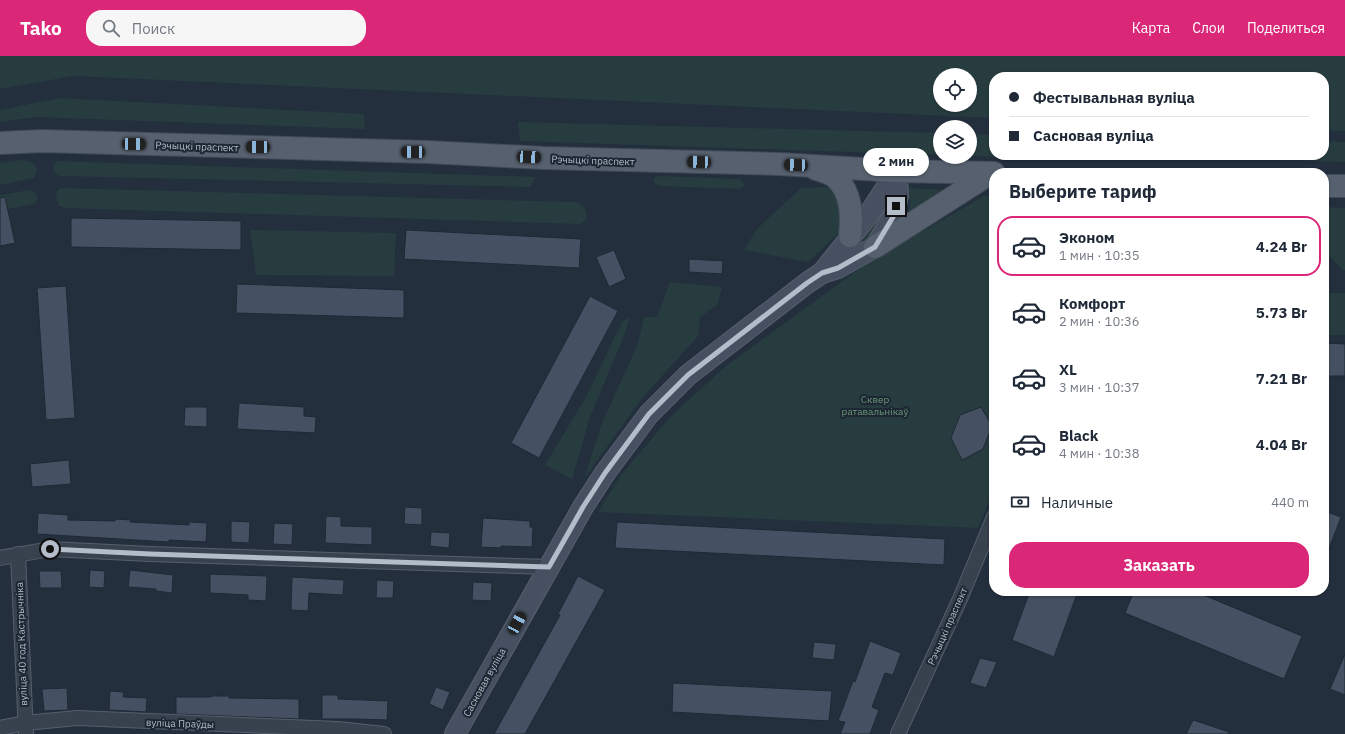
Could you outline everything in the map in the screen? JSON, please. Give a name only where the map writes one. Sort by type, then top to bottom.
[{"type":"main road","name":"Рэчыцкі праспект","points":[[0,143],[42,141],[389,151],[544,158],[809,166],[897,171],[989,173]]},
{"type":"main road","points":[[809,166],[835,177],[845,188],[852,218],[850,236]]},
{"type":"main road","name":"Сасновая вуліца","points":[[455,734],[583,507],[605,473],[649,414],[688,375],[822,273],[869,214],[897,171]]},
{"type":"main road","name":"Сасновая вуліца","points":[[822,273],[838,268],[875,247],[893,217],[898,196],[897,171]]},
{"type":"main road","points":[[875,247],[989,176]]},
{"type":"main road","points":[[1329,186],[1345,186]]},
{"type":"street","name":"Рэчыцкі праспект","points":[[898,734],[960,599],[989,529]]},
{"type":"street","points":[[0,558],[50,549],[150,554],[549,567]]},
{"type":"street","name":"вуліца 40 год Кастрычніка","points":[[18,554],[25,729]]},
{"type":"street","name":"вуліца Праўды","points":[[0,728],[25,729],[77,718],[336,729],[384,734]]},
{"type":"green space","points":[[0,56],[1345,56],[1345,131],[1329,130],[1329,72],[989,72],[989,118],[73,76],[0,89]]},
{"type":"green space","points":[[60,98],[364,114],[365,129],[35,117],[0,122],[0,110]]},
{"type":"green space","points":[[518,122],[933,133],[933,155],[520,141]]},
{"type":"green space","points":[[977,134],[989,135],[989,157],[977,156]]},
{"type":"green space","points":[[1329,141],[1345,142],[1345,162],[1266,160],[1329,160]]},
{"type":"green space","points":[[22,160],[30,162],[35,166],[37,171],[34,178],[0,185],[0,163]]},
{"type":"green space","points":[[57,161],[536,177],[530,187],[60,176],[53,170],[54,164]]},
{"type":"green space","points":[[659,176],[740,179],[744,185],[740,189],[659,186],[654,183],[654,178]]},
{"type":"green space","points":[[828,187],[843,206],[840,232],[808,262],[744,250],[757,229],[801,188]]},
{"type":"green space","points":[[60,188],[574,202],[583,206],[586,210],[586,220],[580,224],[65,208],[59,206],[56,199],[57,191]]},
{"type":"green space","points":[[904,188],[950,190],[909,212],[910,200]]},
{"type":"green space","points":[[29,190],[37,194],[37,200],[34,204],[0,210],[0,195]]},
{"type":"green space","name":"Сквер ратавальнікаў","points":[[984,196],[989,196],[989,501],[978,528],[598,512],[621,475],[669,418],[726,366],[863,266]]},
{"type":"green space","points":[[891,197],[875,234],[865,240],[859,237]]},
{"type":"green space","points":[[1329,207],[1345,208],[1345,270],[1343,270],[1329,255]]},
{"type":"green space","points":[[250,230],[396,233],[394,276],[256,275]]},
{"type":"green space","points":[[670,282],[722,287],[718,304],[700,317],[698,336],[642,398],[584,479],[602,423],[638,344],[644,317],[657,317]]},
{"type":"green space","points":[[1329,293],[1345,293],[1345,335],[1329,335]]},
{"type":"green space","points":[[630,316],[624,336],[590,417],[572,479],[545,465],[586,397],[622,322]]},
{"type":"building","points":[[5,197],[15,243],[0,246],[0,198]]},
{"type":"building","points":[[71,218],[241,221],[241,250],[71,247]]},
{"type":"building","points":[[406,230],[581,239],[579,268],[404,259]]},
{"type":"building","points":[[614,250],[626,279],[609,287],[596,257]]},
{"type":"building","points":[[689,259],[723,261],[722,274],[689,272]]},
{"type":"building","points":[[237,284],[404,290],[404,318],[236,313]]},
{"type":"building","points":[[66,286],[75,418],[46,420],[37,288]]},
{"type":"building","points":[[590,296],[618,311],[539,458],[511,443]]},
{"type":"building","points":[[1329,343],[1345,344],[1345,376],[1329,376]]},
{"type":"building","points":[[239,403],[304,407],[304,416],[316,417],[315,433],[237,429]]},
{"type":"building","points":[[185,407],[207,407],[207,427],[184,426]]},
{"type":"building","points":[[981,407],[989,421],[989,434],[983,449],[962,460],[951,438],[960,415]]},
{"type":"building","points":[[69,460],[71,484],[32,487],[30,464]]},
{"type":"building","points":[[405,507],[422,508],[422,525],[404,524]]},
{"type":"building","points":[[38,513],[68,515],[68,520],[115,521],[115,519],[131,520],[130,522],[189,525],[189,522],[207,523],[206,542],[169,540],[169,542],[37,534]]},
{"type":"building","points":[[1329,513],[1341,517],[1329,548]]},
{"type":"building","points":[[326,516],[341,517],[341,526],[372,527],[372,545],[325,543]]},
{"type":"building","points":[[483,518],[530,521],[530,527],[533,527],[532,547],[481,547]]},
{"type":"building","points":[[231,521],[250,522],[249,543],[231,542]]},
{"type":"building","points":[[617,522],[945,539],[944,565],[615,548]]},
{"type":"building","points":[[274,523],[293,524],[292,545],[273,544]]},
{"type":"building","points":[[431,532],[450,533],[449,548],[430,546]]},
{"type":"building","points":[[90,570],[105,571],[104,588],[89,587]]},
{"type":"building","points":[[130,570],[173,575],[172,593],[156,591],[156,589],[128,587]]},
{"type":"building","points":[[39,571],[61,571],[62,588],[40,588]]},
{"type":"building","points":[[210,574],[267,576],[266,601],[248,600],[248,595],[210,593]]},
{"type":"building","points":[[578,576],[605,590],[525,734],[494,734],[560,615],[558,614]]},
{"type":"building","points":[[292,577],[344,580],[343,595],[309,593],[308,611],[291,610]]},
{"type":"building","points":[[377,580],[394,581],[393,598],[376,598]]},
{"type":"building","points":[[473,582],[492,583],[491,601],[472,600]]},
{"type":"building","points":[[1028,596],[1076,596],[1054,657],[1012,640]]},
{"type":"building","points":[[1132,596],[1206,596],[1302,636],[1284,679],[1125,613]]},
{"type":"building","points":[[870,641],[901,653],[893,675],[885,673],[872,707],[879,710],[870,734],[840,734],[845,722],[838,721],[853,681],[855,682]]},
{"type":"building","points":[[814,642],[836,644],[834,660],[812,658]]},
{"type":"building","points":[[1345,654],[1345,695],[1330,689]]},
{"type":"building","points":[[980,658],[997,662],[986,688],[970,683]]},
{"type":"building","points":[[673,683],[832,691],[829,721],[672,712]]},
{"type":"building","points":[[436,687],[450,692],[443,710],[429,704]]},
{"type":"building","points":[[67,688],[68,710],[44,711],[42,689]]},
{"type":"building","points":[[110,691],[124,692],[123,697],[147,698],[146,712],[109,710]]},
{"type":"building","points":[[322,695],[338,695],[338,699],[388,701],[387,720],[322,719]]},
{"type":"building","points":[[229,696],[229,698],[299,699],[299,719],[176,714],[176,697]]},
{"type":"building","points":[[1193,720],[1229,732],[1229,734],[1186,734]]},
{"type":"route","points":[[50,549],[150,554],[549,567],[583,507],[605,473],[649,414],[688,375],[807,283],[822,273],[838,268],[875,247],[893,217],[896,206]]}]
